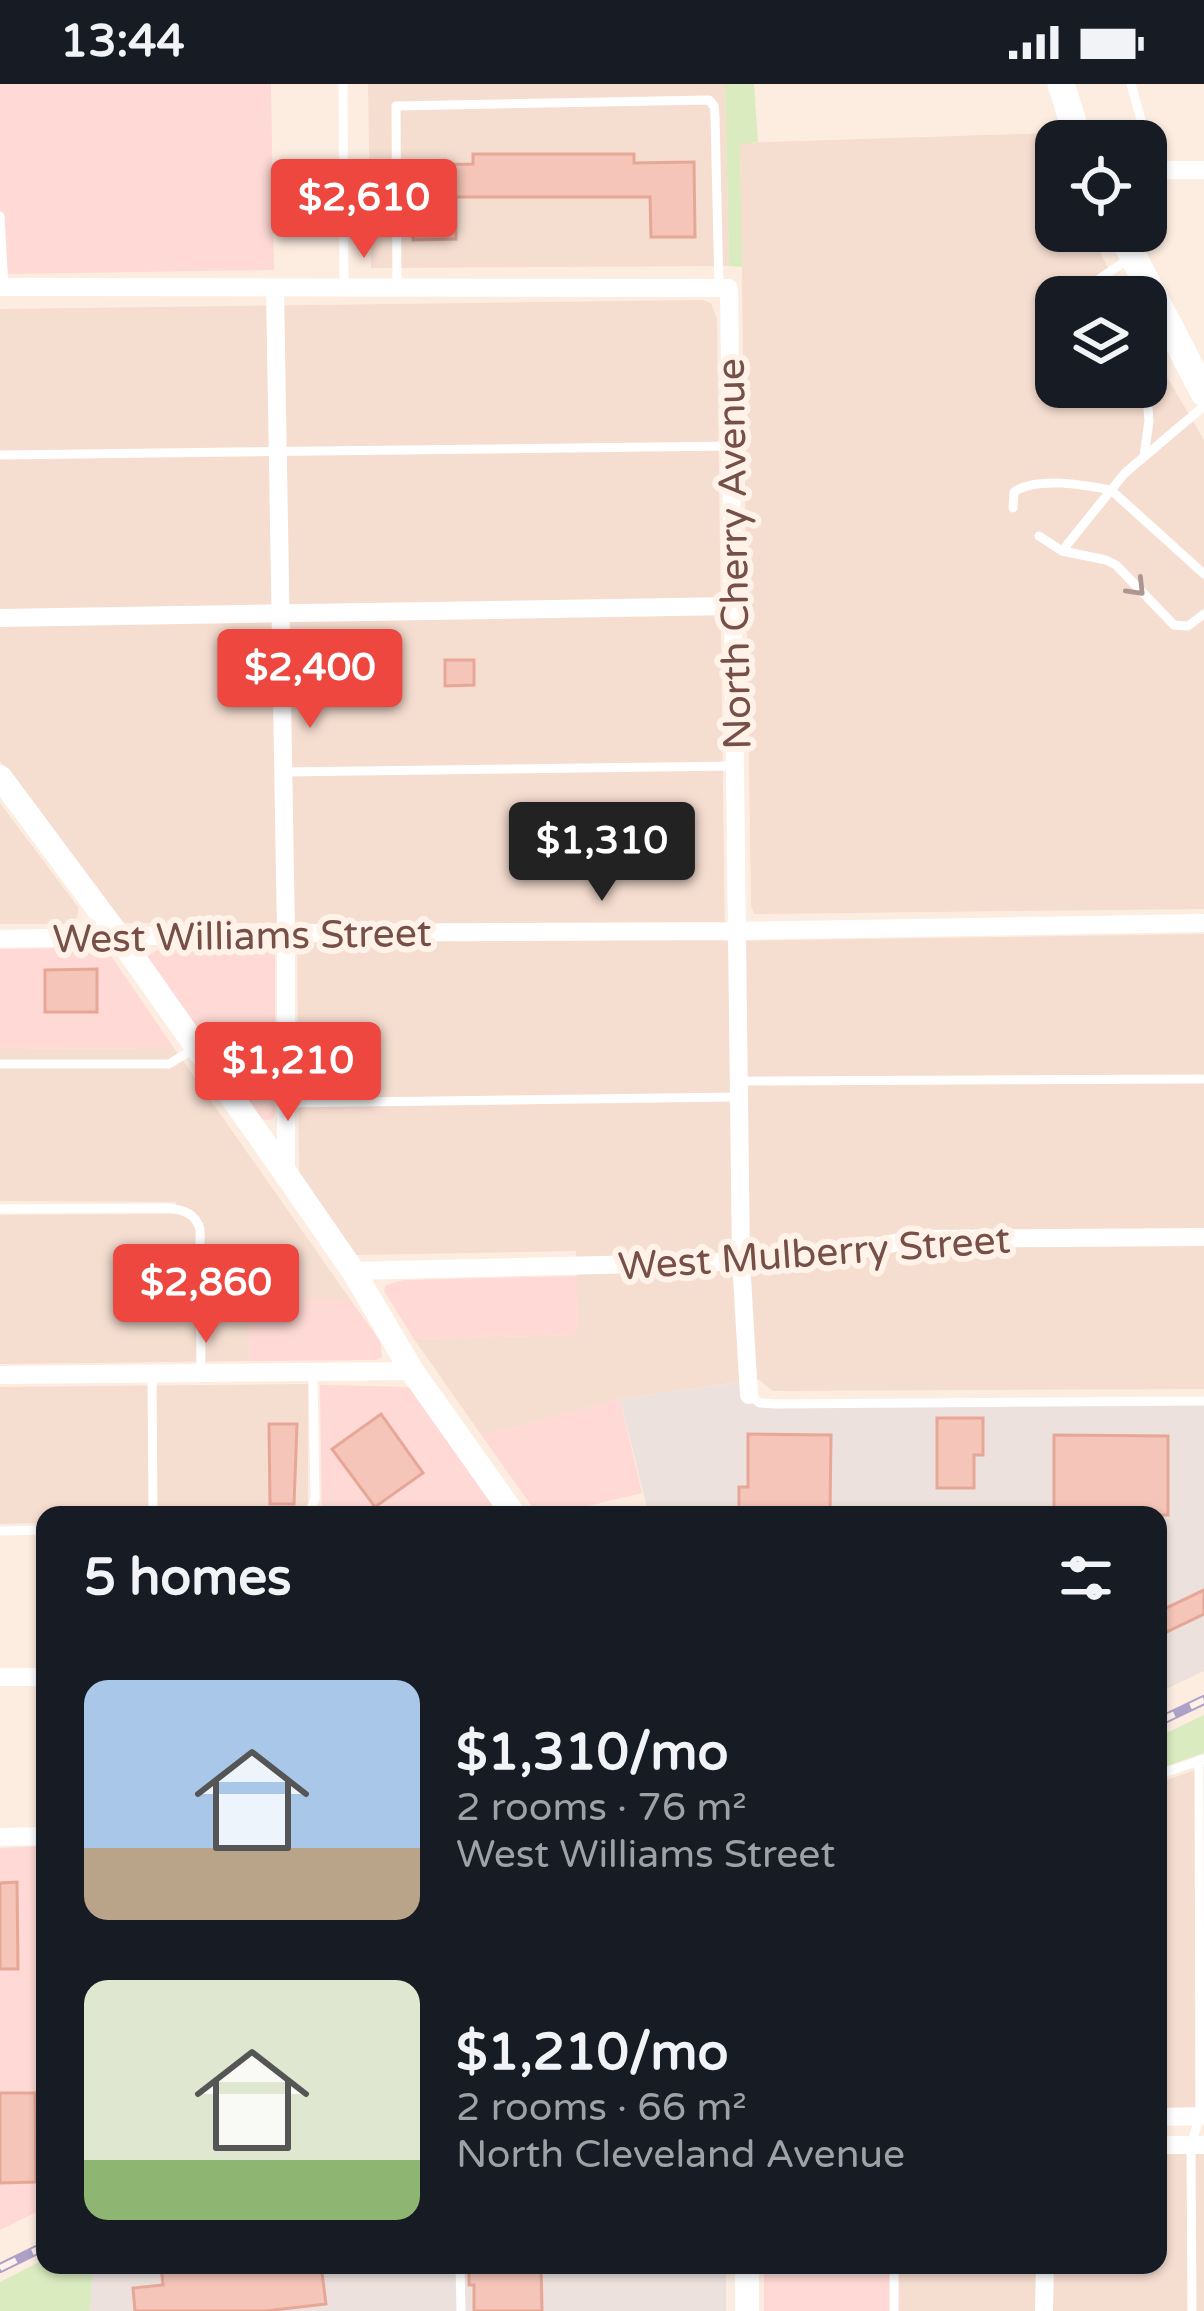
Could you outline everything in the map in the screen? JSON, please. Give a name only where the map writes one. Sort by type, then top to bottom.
[{"type":"main road","points":[[1061,84],[1072,120]]},
{"type":"main road","points":[[1131,252],[1204,393]]},
{"type":"street","points":[[1167,170],[1204,170]]},
{"type":"street","points":[[2,287],[724,288]]},
{"type":"street","name":"North Cherry Avenue","points":[[724,288],[731,446],[741,1261],[749,1394]]},
{"type":"street","points":[[275,289],[286,1174]]},
{"type":"street","points":[[0,618],[733,606]]},
{"type":"street","points":[[2,782],[119,937],[286,1174],[412,1371],[508,1506]]},
{"type":"street","name":"West Williams Street","points":[[0,939],[1204,923]]},
{"type":"street","name":"West Mulberry Street","points":[[352,1271],[806,1260],[915,1239],[1204,1237]]},
{"type":"street","points":[[0,1376],[412,1371]]},
{"type":"street","points":[[0,1677],[36,1676]]},
{"type":"street","points":[[0,1837],[36,1836]]},
{"type":"street","points":[[1167,2117],[1202,2116]]},
{"type":"street","points":[[1167,2145],[1198,2145]]},
{"type":"street","points":[[747,2274],[747,2311]]},
{"type":"street","points":[[1045,2274],[1045,2311]]},
{"type":"lane","points":[[344,84],[344,288]]},
{"type":"lane","points":[[1131,84],[1139,120]]},
{"type":"lane","points":[[397,288],[396,106],[709,100],[715,117],[724,288]]},
{"type":"lane","points":[[0,215],[2,287]]},
{"type":"lane","points":[[1101,276],[1121,252]]},
{"type":"lane","points":[[1062,550],[1125,472],[1204,406]]},
{"type":"lane","points":[[1144,456],[1148,408]]},
{"type":"lane","points":[[0,455],[731,446]]},
{"type":"lane","points":[[1013,508],[1014,492],[1024,485],[1077,484],[1112,490],[1204,574]]},
{"type":"lane","points":[[1039,536],[1062,550],[1116,566],[1174,625],[1188,626],[1204,614]]},
{"type":"lane","points":[[283,772],[736,766]]},
{"type":"lane","points":[[0,1064],[169,1064],[196,1047]]},
{"type":"lane","points":[[286,1103],[1204,1079]]},
{"type":"lane","points":[[0,1209],[168,1208],[197,1219],[201,1373]]},
{"type":"lane","points":[[314,1372],[314,1506]]},
{"type":"lane","points":[[152,1374],[153,1506]]},
{"type":"lane","points":[[749,1394],[760,1403],[777,1404],[1204,1401]]},
{"type":"lane","points":[[0,1531],[36,1530]]},
{"type":"lane","points":[[1167,1772],[1201,1759],[1202,2116],[1192,2311]]},
{"type":"lane","points":[[460,2274],[461,2311]]},
{"type":"lane","points":[[894,2274],[894,2311]]},
{"type":"shaded area","points":[[0,84],[271,84],[274,270],[0,274]]},
{"type":"shaded area","points":[[368,84],[725,84],[729,266],[371,268]]},
{"type":"shaded area","points":[[1035,134],[1035,252],[1100,252],[1112,276],[1035,276],[1035,408],[1167,408],[1167,377],[1204,440],[1204,909],[754,914],[740,143]]},
{"type":"shaded area","points":[[711,303],[717,319],[725,941],[1204,934],[1204,1389],[773,1391],[758,1379],[620,1399],[482,1436],[414,1339],[578,1335],[576,1251],[354,1255],[299,1171],[297,923],[119,920],[0,761],[0,309]]},
{"type":"shaded area","points":[[0,803],[78,907],[75,921],[0,924]]},
{"type":"shaded area","points":[[264,947],[275,955],[275,1113],[267,1120],[261,1119],[148,956],[160,948]]},
{"type":"shaded area","points":[[99,948],[111,956],[174,1048],[0,1049],[0,949]]},
{"type":"shaded area","points":[[174,1048],[350,1299],[248,1299],[250,1361],[0,1364],[0,1215],[173,1214],[176,1202],[0,1201],[0,1049]]},
{"type":"shaded area","points":[[577,1276],[578,1335],[414,1339],[384,1291],[386,1285],[404,1280]]},
{"type":"shaded area","points":[[247,1299],[350,1299],[380,1341],[382,1357],[250,1361]]},
{"type":"shaded area","points":[[739,1382],[742,1396],[750,1401],[1204,1404],[1204,1671],[1167,1689],[1167,1506],[647,1506],[620,1399]]},
{"type":"shaded area","points":[[308,1384],[308,1503],[36,1506],[36,1523],[0,1524],[0,1387]]},
{"type":"shaded area","points":[[320,1385],[413,1387],[497,1506],[322,1506]]},
{"type":"shaded area","points":[[620,1399],[642,1493],[588,1506],[532,1506],[482,1436]]},
{"type":"shaded area","points":[[1204,1767],[1204,2109],[1167,2110],[1167,1780]]},
{"type":"shaded area","points":[[36,1846],[36,2212],[0,2230],[0,1848]]},
{"type":"shaded area","points":[[1204,2153],[1204,2311],[900,2311],[899,2274],[1167,2274],[1167,2154]]},
{"type":"shaded area","points":[[92,2274],[726,2274],[726,2311],[90,2311]]},
{"type":"shaded area","points":[[764,2274],[899,2274],[900,2311],[764,2311]]},
{"type":"green space","points":[[725,84],[754,84],[758,142],[740,144],[742,267],[729,266]]},
{"type":"green space","points":[[1204,1715],[1204,1753],[1167,1766],[1167,1733]]},
{"type":"green space","points":[[36,2264],[36,2274],[92,2274],[90,2311],[0,2311],[0,2282]]},
{"type":"building","points":[[473,154],[634,154],[634,163],[694,162],[695,237],[651,237],[650,197],[456,197],[456,239],[413,240],[412,165],[473,164]]},
{"type":"building","points":[[445,660],[474,660],[474,685],[445,686]]},
{"type":"building","points":[[97,969],[97,1012],[45,1012],[45,970]]},
{"type":"building","points":[[381,1414],[423,1473],[374,1506],[332,1449]]},
{"type":"building","points":[[937,1418],[983,1418],[983,1455],[974,1455],[974,1488],[937,1488]]},
{"type":"building","points":[[269,1424],[297,1424],[294,1504],[270,1504]]},
{"type":"building","points":[[748,1434],[831,1435],[830,1506],[739,1506],[739,1487],[748,1487]]},
{"type":"building","points":[[1054,1435],[1168,1436],[1168,1515],[1167,1506],[1054,1506]]},
{"type":"building","points":[[1204,1590],[1204,1614],[1167,1632],[1167,1608]]},
{"type":"building","points":[[17,1882],[18,1969],[0,1969],[0,1883]]},
{"type":"building","points":[[0,2093],[35,2093],[36,2182],[0,2183]]},
{"type":"building","points":[[162,2274],[322,2274],[326,2304],[265,2311],[135,2311],[133,2288],[163,2285]]},
{"type":"building","points":[[469,2274],[541,2274],[542,2311],[474,2311],[474,2285],[469,2285]]},
{"type":"railway","points":[[1167,1718],[1204,1700]]},
{"type":"railway","points":[[0,2268],[36,2250]]}]
